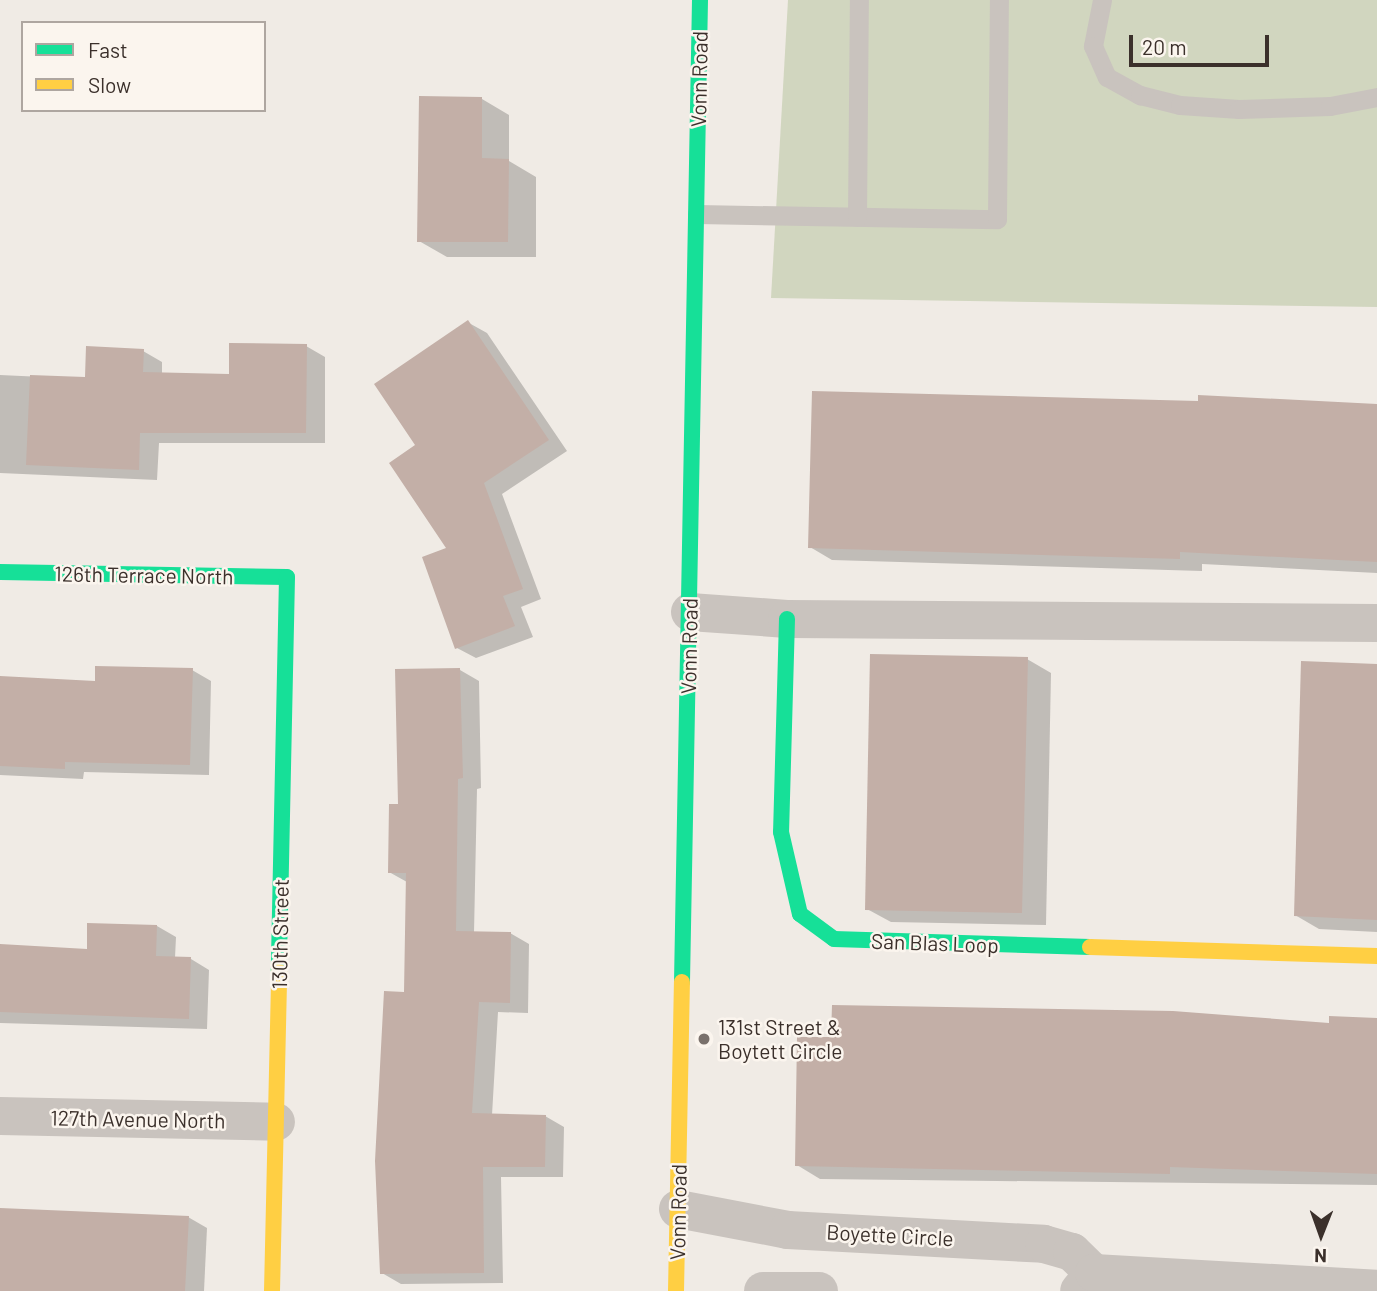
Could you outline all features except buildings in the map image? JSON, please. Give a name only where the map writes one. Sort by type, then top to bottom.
[{"type":"street","name":"Vonn Road","points":[[676,1291],[700,0]]},
{"type":"street","name":"126th Terrace North","points":[[0,572],[287,578]]},
{"type":"street","name":"130th Street","points":[[272,1291],[287,578]]},
{"type":"street","points":[[690,612],[788,619],[1377,623]]},
{"type":"street","name":"San Blas Loop","points":[[788,619],[781,832],[800,914],[834,940],[1377,956]]},
{"type":"street","name":"127th Avenue North","points":[[0,1116],[276,1122]]},
{"type":"street","name":"Boyette Circle","points":[[678,1209],[788,1230],[1044,1244],[1072,1252],[1089,1285],[1377,1289]]},
{"type":"street","points":[[763,1291],[818,1291]]},
{"type":"lane","points":[[857,217],[859,0]]},
{"type":"lane","points":[[696,214],[997,219],[999,0]]},
{"type":"lane","points":[[1102,0],[1093,46],[1107,77],[1140,95],[1180,105],[1239,109],[1331,106],[1377,97]]},
{"type":"green space","points":[[788,0],[1377,0],[1377,307],[771,298]]},
{"type":"traffic: fast","points":[[682,982],[700,0]]},
{"type":"traffic: fast","points":[[0,572],[287,577],[279,972]]},
{"type":"traffic: fast","points":[[787,619],[781,832],[800,914],[834,939],[1090,947]]},
{"type":"traffic: slow","points":[[1090,947],[1377,956]]},
{"type":"traffic: slow","points":[[272,1291],[279,972]]},
{"type":"traffic: slow","points":[[676,1291],[682,982]]},
{"type":"place","name":"131st Street & Boytett Circle","points":[[704,1039]]}]
